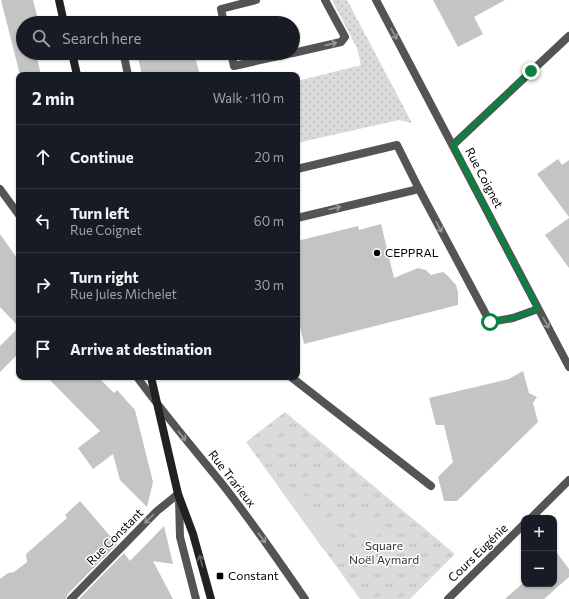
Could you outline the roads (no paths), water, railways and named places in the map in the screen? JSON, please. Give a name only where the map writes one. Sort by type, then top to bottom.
[{"type":"main road","points":[[59,0],[62,16]]},
{"type":"main road","points":[[74,60],[76,72]]},
{"type":"main road","points":[[151,380],[178,494],[193,534],[211,599]]},
{"type":"street","points":[[222,16],[220,9],[256,0]]},
{"type":"street","points":[[300,51],[341,42],[345,37],[325,0]]},
{"type":"street","name":"Rue Coignet","points":[[376,0],[569,367]]},
{"type":"street","points":[[453,145],[569,36]]},
{"type":"street","points":[[125,60],[127,72]]},
{"type":"street","points":[[232,60],[234,66],[233,72]]},
{"type":"street","points":[[234,66],[261,60]]},
{"type":"street","points":[[300,168],[397,145],[490,322],[513,318],[538,309]]},
{"type":"street","points":[[0,188],[16,211]]},
{"type":"street","points":[[300,217],[419,188]]},
{"type":"street","name":"Rue Trarieux","points":[[139,380],[223,486],[305,599]]},
{"type":"street","points":[[295,380],[431,486]]},
{"type":"street","points":[[534,515],[569,480]]},
{"type":"street","points":[[178,494],[180,537],[196,599]]},
{"type":"street","name":"Rue Constant","points":[[70,599],[157,511],[178,494]]},
{"type":"street","name":"Cours Eugénie","points":[[448,599],[521,527]]},
{"type":"place","name":"CEPPRAL","points":[[377,253]]},
{"type":"place","name":"Constant","points":[[220,576]]},
{"type":"park label","name":"Square Noël Aymard","points":[[384,553]]}]
